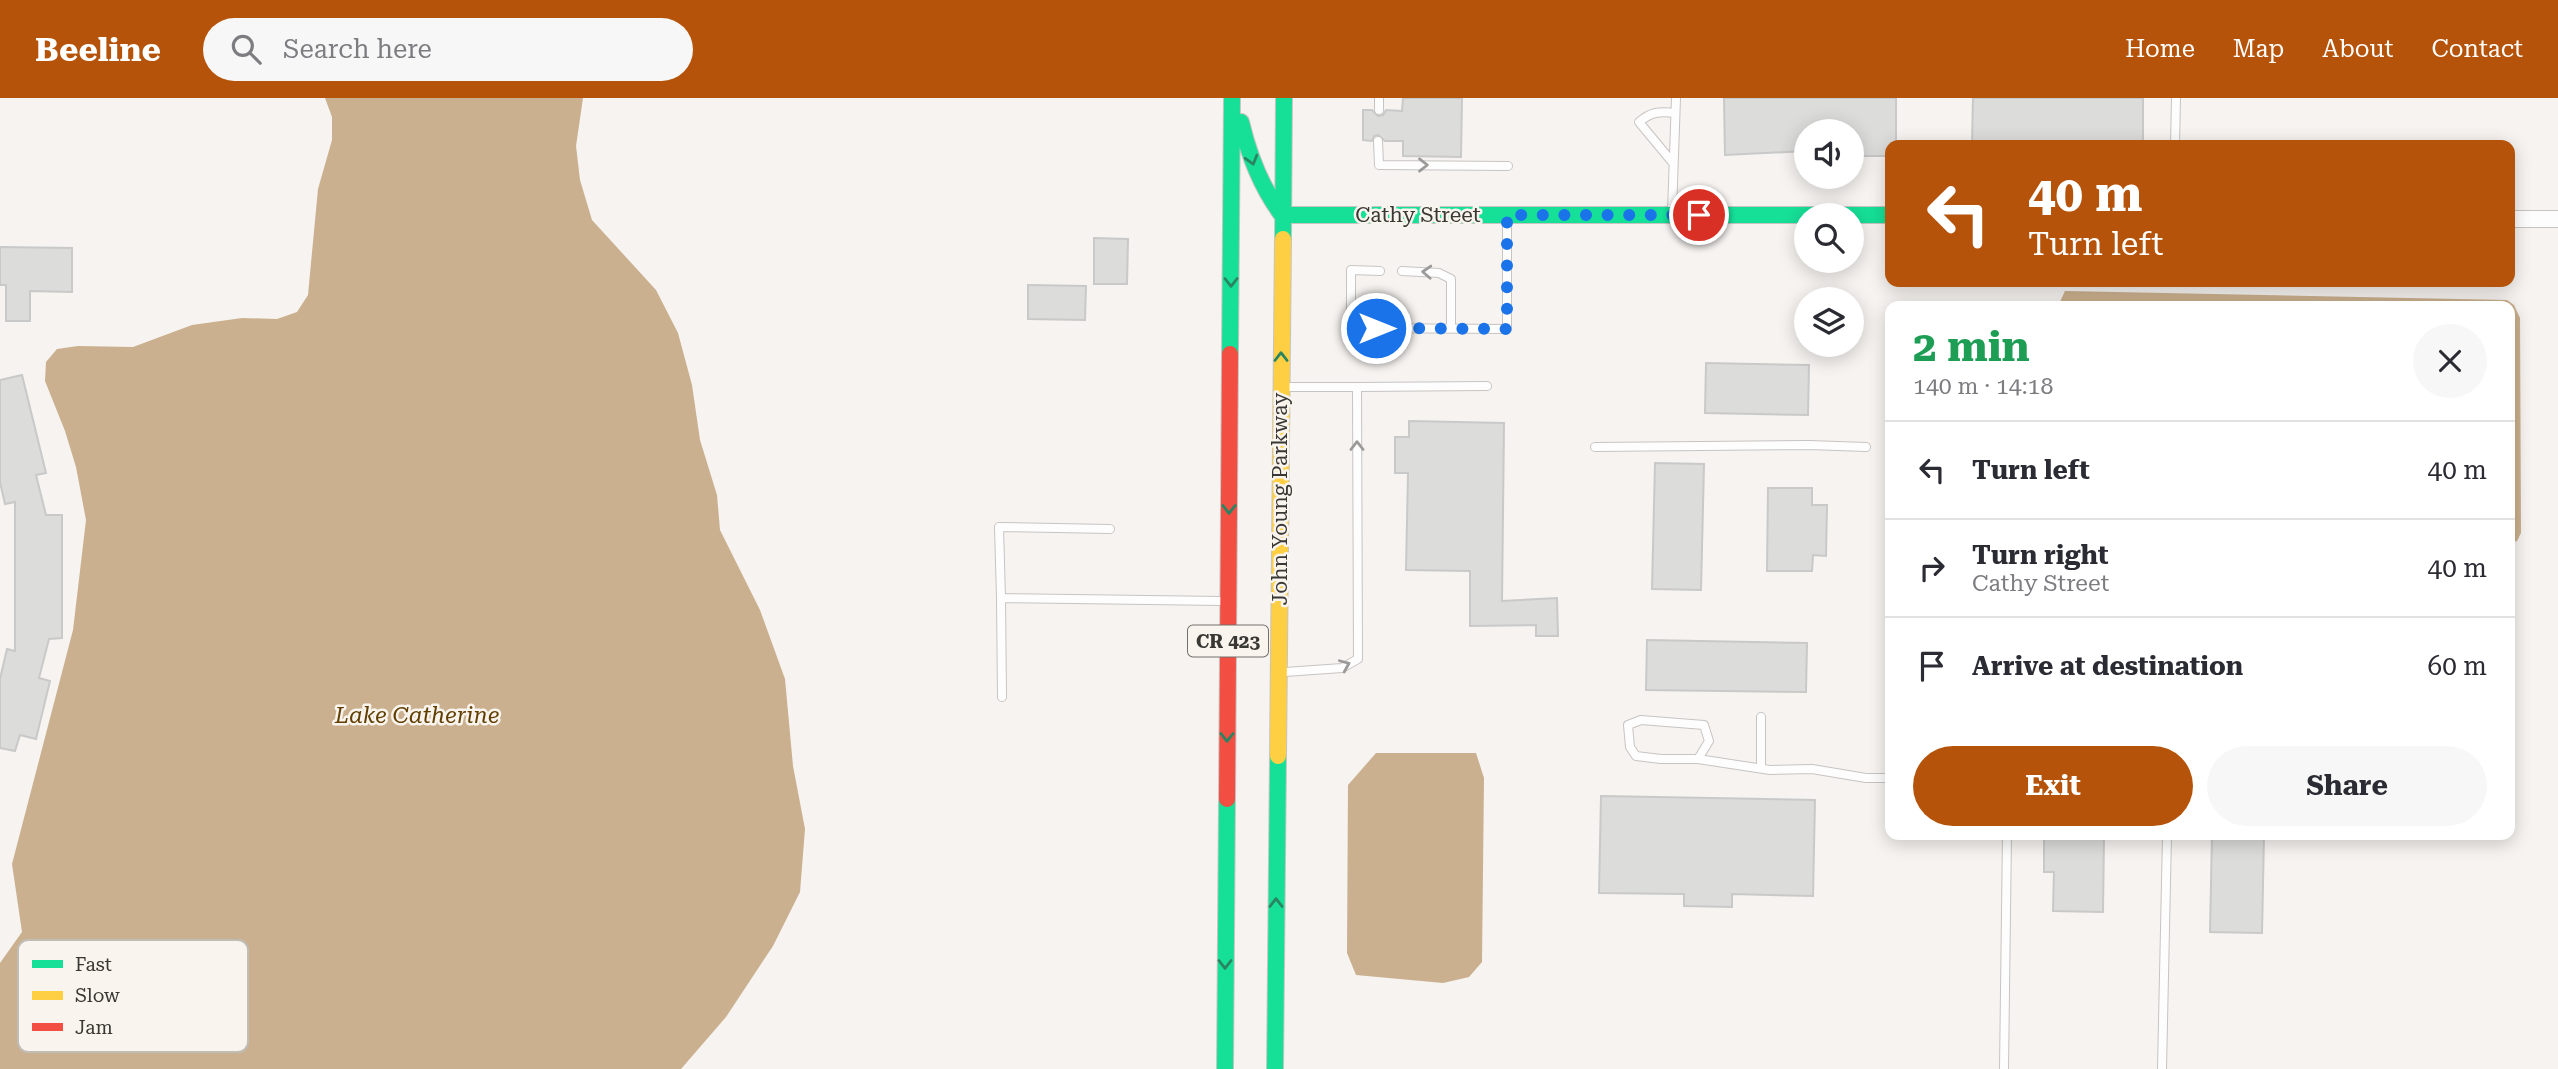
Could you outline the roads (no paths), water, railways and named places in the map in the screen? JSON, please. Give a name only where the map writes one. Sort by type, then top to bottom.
[{"type":"main road","points":[[1234,98],[1256,176],[1268,198],[1282,215]]},
{"type":"main road","name":"CR 423","points":[[1225,1069],[1234,98]]},
{"type":"main road","name":"John Young Parkway","points":[[1275,1069],[1284,98]]},
{"type":"main road","name":"Cathy Street","points":[[1282,215],[1885,215]]},
{"type":"street","points":[[2515,219],[2558,219]]},
{"type":"lane","points":[[1378,110],[1379,98]]},
{"type":"lane","points":[[1671,215],[1676,98]]},
{"type":"lane","points":[[2175,140],[2176,98]]},
{"type":"lane","points":[[1673,163],[1639,122],[1659,111],[1675,113]]},
{"type":"lane","points":[[1378,141],[1379,165],[1508,166]]},
{"type":"lane","points":[[1380,271],[1351,270],[1351,328],[1507,329],[1507,215]]},
{"type":"lane","points":[[1402,271],[1439,273],[1451,279],[1451,328]]},
{"type":"lane","points":[[1280,387],[1487,386]]},
{"type":"lane","points":[[1278,671],[1308,672],[1342,668],[1358,659],[1357,387]]},
{"type":"lane","points":[[1595,447],[1809,444],[1866,447]]},
{"type":"lane","points":[[1002,697],[999,527],[1110,528]]},
{"type":"lane","points":[[1001,598],[1228,601]]},
{"type":"lane","points":[[1761,717],[1761,768]]},
{"type":"lane","points":[[1698,760],[1709,741],[1704,725],[1641,720],[1629,725],[1630,747],[1636,756],[1761,768],[1812,769],[1866,778],[1885,778]]},
{"type":"lane","points":[[2004,1069],[2007,840]]},
{"type":"lane","points":[[2162,1069],[2167,840]]},
{"type":"water","name":"Lake Catherine","points":[[325,98],[583,98],[576,146],[580,180],[592,220],[656,290],[678,333],[692,385],[700,440],[717,495],[720,530],[760,610],[785,679],[793,766],[805,829],[800,892],[773,946],[726,1017],[681,1069],[0,1069],[0,963],[22,932],[12,864],[73,630],[86,520],[76,467],[45,381],[46,362],[57,349],[78,346],[133,347],[192,325],[242,318],[277,319],[297,312],[308,295],[318,189],[332,140],[332,117]]},
{"type":"water","points":[[2065,291],[2508,301],[2060,301]]},
{"type":"water","points":[[2515,307],[2520,318],[2521,533],[2515,542]]},
{"type":"water","points":[[1376,753],[1476,753],[1484,778],[1482,962],[1469,977],[1443,983],[1356,975],[1347,953],[1348,785]]}]
